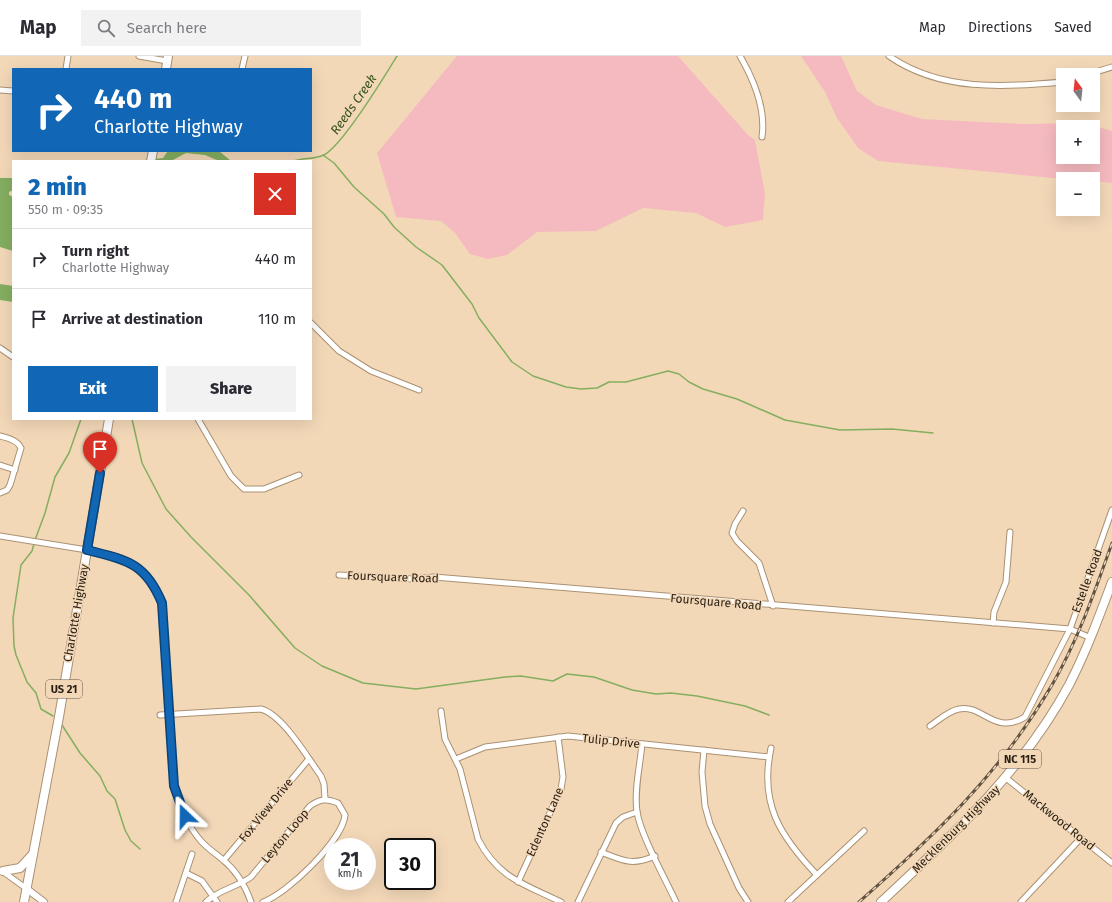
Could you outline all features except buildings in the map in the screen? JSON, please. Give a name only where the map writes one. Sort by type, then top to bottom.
[{"type":"main road","name":"Charlotte Highway","points":[[24,902],[34,854],[109,420]]},
{"type":"main road","name":"Mecklenburg Highway","points":[[881,902],[974,814],[1006,778],[1050,718],[1069,685],[1091,638],[1112,582]]},
{"type":"main road","points":[[1,870],[20,868],[34,854]]},
{"type":"street","points":[[66,68],[68,56]]},
{"type":"street","points":[[139,56],[167,62]]},
{"type":"street","points":[[242,68],[245,56]]},
{"type":"street","points":[[740,56],[753,81],[759,102],[763,121],[762,137]]},
{"type":"street","points":[[889,56],[926,75],[969,85],[1056,82]]},
{"type":"street","points":[[1100,71],[1112,67]]},
{"type":"street","points":[[0,90],[12,91]]},
{"type":"street","points":[[312,324],[339,351],[367,369],[419,390]]},
{"type":"street","points":[[0,348],[12,356]]},
{"type":"street","points":[[199,420],[231,476],[244,489],[264,489],[299,475]]},
{"type":"street","points":[[0,436],[18,444],[20,455],[7,490],[0,493]]},
{"type":"street","points":[[0,465],[15,470]]},
{"type":"street","name":"Estelle Road","points":[[930,726],[950,712],[962,708],[1000,723],[1013,722],[1025,717],[1070,629],[1112,510]]},
{"type":"street","points":[[743,511],[735,524],[732,533],[737,542],[759,563],[773,606]]},
{"type":"street","points":[[993,623],[994,612],[1006,582],[1010,532]]},
{"type":"street","points":[[0,536],[87,550],[120,558],[133,564],[148,576],[162,603],[174,786],[178,802],[192,830],[202,843],[224,860],[244,882],[251,902]]},
{"type":"street","name":"Foursquare Road","points":[[339,575],[413,579],[434,577],[773,606],[1070,629],[1091,638]]},
{"type":"street","points":[[160,715],[261,709],[268,711],[280,721],[321,776],[324,784],[325,799],[338,803],[342,808],[344,816],[342,829],[307,871],[284,891],[263,902]]},
{"type":"street","points":[[441,711],[445,739],[460,769],[478,840],[496,866],[518,882],[561,902]]},
{"type":"street","name":"Tulip Drive","points":[[456,759],[485,747],[568,736],[769,757]]},
{"type":"street","name":"Edenton Lane","points":[[518,882],[561,789],[563,777],[558,737]]},
{"type":"street","points":[[642,744],[636,798],[637,812],[641,827],[676,902]]},
{"type":"street","points":[[771,748],[767,782],[771,806],[791,846],[817,875]]},
{"type":"street","points":[[704,750],[702,772],[705,806],[710,824],[739,888],[748,902]]},
{"type":"street","name":"Fox View Drive","points":[[224,860],[308,760]]},
{"type":"street","name":"Mackwood Road","points":[[1006,778],[1112,863]]},
{"type":"street","name":"Leyton Loop","points":[[206,902],[213,896],[244,882],[251,877],[310,806],[318,800],[325,799]]},
{"type":"street","points":[[578,902],[616,823],[623,817],[637,812]]},
{"type":"street","points":[[788,902],[864,831]]},
{"type":"street","points":[[1021,902],[1081,838]]},
{"type":"street","points":[[602,852],[626,862],[634,863],[655,856]]},
{"type":"street","points":[[176,902],[192,854]]},
{"type":"street","points":[[1,870],[44,902]]},
{"type":"street","points":[[186,873],[202,881],[217,902]]},
{"type":"shaded area","points":[[457,56],[678,56],[748,135],[755,140],[765,194],[763,220],[725,227],[696,213],[643,208],[596,231],[537,232],[507,255],[488,259],[470,254],[455,233],[441,221],[396,217],[377,153]]},
{"type":"shaded area","points":[[801,56],[841,56],[857,91],[876,105],[922,119],[1022,124],[1056,123],[1056,164],[1100,164],[1100,127],[1112,131],[1112,183],[1100,182],[1100,172],[1056,172],[1056,178],[878,161],[858,148],[837,118],[825,92]]},
{"type":"shaded area","points":[[167,152],[220,152],[230,160],[217,160],[205,155],[186,153],[173,160],[144,160],[163,158]]},
{"type":"shaded area","points":[[0,178],[12,178],[12,190],[9,192],[9,195],[12,196],[12,251],[0,247]]},
{"type":"shaded area","points":[[0,284],[12,286],[12,302],[0,300]]},
{"type":"waterway","name":"Reeds Creek","points":[[298,160],[324,155],[342,138],[363,109],[397,56]]},
{"type":"waterway","points":[[323,155],[334,163],[354,187],[384,214],[394,227],[416,247],[442,265],[472,304],[479,318],[512,362],[533,376],[566,387],[581,389],[597,388],[609,382],[626,382],[668,371],[679,374],[689,382],[703,389],[737,399],[785,420],[840,430],[892,429],[933,433]]},
{"type":"waterway","points":[[35,540],[45,513],[55,477],[69,453],[81,420]]},
{"type":"waterway","points":[[132,420],[142,463],[166,509],[191,537],[249,595],[295,648],[322,666],[363,683],[416,689],[521,676],[553,681],[567,674],[594,677],[632,690],[656,694],[671,693],[697,696],[745,706],[769,715]]},
{"type":"waterway","points":[[34,544],[32,551],[21,565],[13,618],[14,646],[27,682],[36,693],[41,709],[53,716]]},
{"type":"waterway","points":[[62,725],[80,753],[100,776],[107,791],[115,799],[125,830],[131,841],[140,849]]},
{"type":"railway","points":[[859,902],[940,827],[988,775],[1011,747],[1052,685],[1070,651],[1112,543]]},
{"type":"route","points":[[100,473],[87,550],[120,558],[133,564],[148,576],[162,603],[174,786],[178,802],[185,816]]}]
